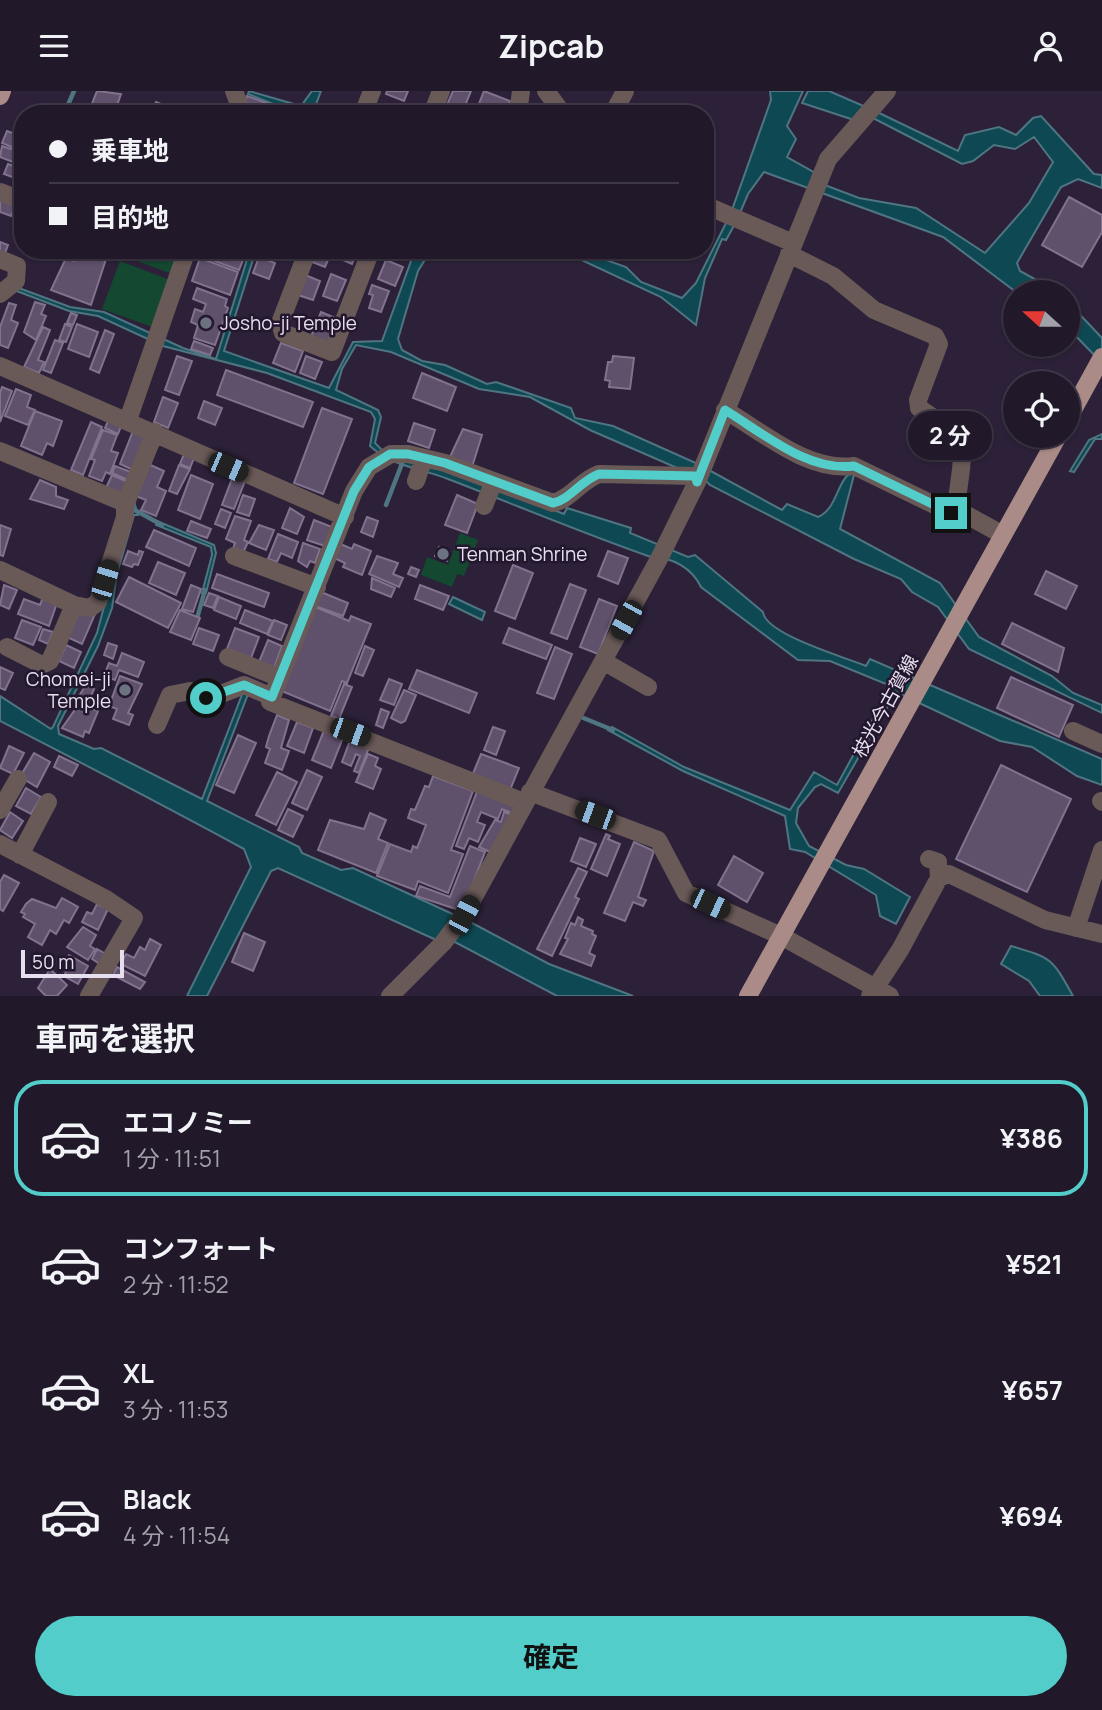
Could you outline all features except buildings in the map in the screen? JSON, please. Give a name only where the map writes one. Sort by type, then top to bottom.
[{"type":"main road","points":[[0,96],[2,91]]},
{"type":"main road","points":[[1080,397],[1102,357]]},
{"type":"main road","name":"枝光今古賀線","points":[[748,996],[1051,448]]},
{"type":"street","points":[[390,996],[443,943],[464,915],[663,551],[699,475],[817,187],[836,148],[873,103]]},
{"type":"street","points":[[714,209],[733,216],[791,249],[833,276],[874,310],[935,336],[939,344],[918,400],[919,408],[946,425],[958,437],[962,447],[956,509],[951,513],[854,466],[837,468],[803,458],[725,410]]},
{"type":"street","points":[[0,259],[17,266],[16,281],[0,294]]},
{"type":"street","points":[[128,420],[182,259]]},
{"type":"street","points":[[305,259],[280,323],[283,333],[332,352],[368,259]]},
{"type":"street","points":[[0,366],[345,517]]},
{"type":"street","points":[[0,570],[74,605],[90,608],[98,602],[125,517],[126,500],[155,432]]},
{"type":"street","points":[[0,451],[126,500]]},
{"type":"street","points":[[699,475],[599,474],[586,478],[564,500],[553,503],[489,493],[420,469],[408,454],[387,458],[369,467],[345,517],[270,702],[527,797],[658,840],[686,893],[781,936],[872,992],[890,996]]},
{"type":"street","points":[[956,509],[1003,535]]},
{"type":"street","points":[[234,556],[317,587]]},
{"type":"street","points":[[7,647],[42,665],[50,660],[74,605]]},
{"type":"street","points":[[228,657],[280,678]]},
{"type":"street","points":[[603,661],[648,687]]},
{"type":"street","points":[[157,725],[170,695],[190,691],[206,698],[249,687],[272,697]]},
{"type":"street","points":[[1073,731],[1102,744]]},
{"type":"street","points":[[0,810],[18,779]]},
{"type":"street","points":[[20,855],[48,802]]},
{"type":"street","points":[[0,844],[106,899],[134,918],[89,996]]},
{"type":"street","points":[[1076,928],[1102,850]]},
{"type":"street","points":[[872,992],[900,950],[939,878],[937,862],[929,859]]},
{"type":"street","points":[[939,878],[949,874],[1045,920],[1102,934]]},
{"type":"shaded area","points":[[249,91],[298,105],[276,105],[248,94]]},
{"type":"shaded area","points":[[312,91],[321,91],[316,105],[302,105]]},
{"type":"shaded area","points":[[770,91],[803,91],[787,126],[796,139],[787,157],[817,174],[814,181],[859,198],[916,208],[985,253],[1029,203],[1053,162],[1034,137],[1015,149],[994,145],[973,161],[962,164],[869,116],[875,111],[958,151],[965,135],[999,127],[1016,135],[1033,118],[1041,116],[1094,174],[1102,175],[1102,188],[1078,179],[1061,187],[1017,263],[1020,271],[1036,280],[1003,280],[1003,282],[943,237],[764,172],[748,194],[740,213],[732,210],[771,100]]},
{"type":"shaded area","points":[[808,91],[829,91],[866,107],[854,120],[802,103]]},
{"type":"shaded area","points":[[728,219],[736,222],[726,240],[722,239],[714,257],[714,247]]},
{"type":"shaded area","points":[[132,259],[177,259],[172,274]]},
{"type":"shaded area","points":[[247,259],[253,259],[224,351],[329,388],[353,342],[382,341],[412,259],[425,259],[418,271],[398,339],[402,350],[422,361],[445,365],[487,384],[496,382],[571,408],[575,418],[613,426],[698,464],[694,473],[684,471],[590,430],[530,397],[479,389],[391,352],[356,345],[342,369],[336,390],[378,410],[381,417],[375,443],[384,452],[429,462],[564,514],[567,508],[631,528],[630,533],[688,557],[695,555],[763,612],[767,620],[791,636],[866,666],[870,659],[1102,759],[1102,785],[1077,776],[1032,747],[1000,741],[896,692],[838,793],[821,784],[815,787],[798,808],[796,823],[809,846],[846,865],[864,869],[910,897],[896,924],[880,916],[876,895],[805,852],[790,849],[785,816],[683,771],[608,730],[612,727],[684,767],[790,810],[814,772],[837,785],[891,686],[830,661],[798,660],[701,587],[687,569],[674,561],[625,548],[388,458],[370,446],[375,419],[371,412],[267,373],[163,346],[98,316],[69,311],[14,290],[16,287],[70,307],[104,312],[183,348],[216,359]]},
{"type":"shaded area","points":[[579,259],[603,259],[626,267],[641,282],[682,298],[696,283],[708,259],[713,259],[705,278],[696,325],[661,297]]},
{"type":"shaded area","points":[[120,261],[170,280],[152,327],[102,309]]},
{"type":"shaded area","points":[[1080,315],[1102,338],[1102,363],[1080,340]]},
{"type":"shaded area","points":[[1102,434],[1102,439],[1095,439],[1074,472],[1070,471],[1089,440]]},
{"type":"shaded area","points":[[707,469],[782,510],[787,504],[818,517],[830,507],[844,479],[855,471],[840,529],[940,583],[979,637],[1052,676],[1073,693],[1102,705],[1102,713],[969,649],[938,607],[912,592],[901,579],[854,559],[710,485],[703,478]]},
{"type":"shaded area","points":[[133,498],[138,515],[134,515],[117,574],[112,608],[98,646],[58,726],[59,734],[94,749],[101,748],[202,799],[243,692],[248,694],[207,801],[299,847],[302,853],[341,870],[353,868],[472,923],[549,964],[633,996],[557,996],[453,941],[434,939],[278,868],[271,871],[207,996],[187,996],[251,867],[244,849],[0,721],[0,696],[51,729],[53,727],[97,633]]},
{"type":"shaded area","points":[[157,521],[214,545],[216,553],[206,593],[202,593],[212,555],[211,547],[156,525]]},
{"type":"shaded area","points":[[460,533],[478,540],[464,576],[457,574],[452,587],[421,575],[427,557],[448,565]]},
{"type":"shaded area","points":[[453,597],[485,612],[482,620],[449,604]]},
{"type":"shaded area","points":[[1011,946],[1050,961],[1073,996],[1040,996],[1029,981],[1001,964]]},
{"type":"waterway","points":[[68,105],[74,91]]},
{"type":"waterway","points":[[386,505],[403,461]]},
{"type":"waterway","points":[[133,509],[162,525]]},
{"type":"waterway","points":[[196,622],[205,590]]},
{"type":"waterway","points":[[581,717],[613,730]]},
{"type":"place","name":"Josho-ji Temple","points":[[206,323]]},
{"type":"place","name":"Tenman Shrine","points":[[443,554]]},
{"type":"place","name":"Chomei-ji Temple","points":[[125,690]]},
{"type":"route","points":[[206,698],[244,685],[272,697],[354,491],[369,467],[383,461],[390,454],[408,454],[445,463],[553,503],[564,500],[586,478],[599,474],[695,476],[697,482],[725,410],[803,458],[837,468],[854,466],[951,513]]}]
